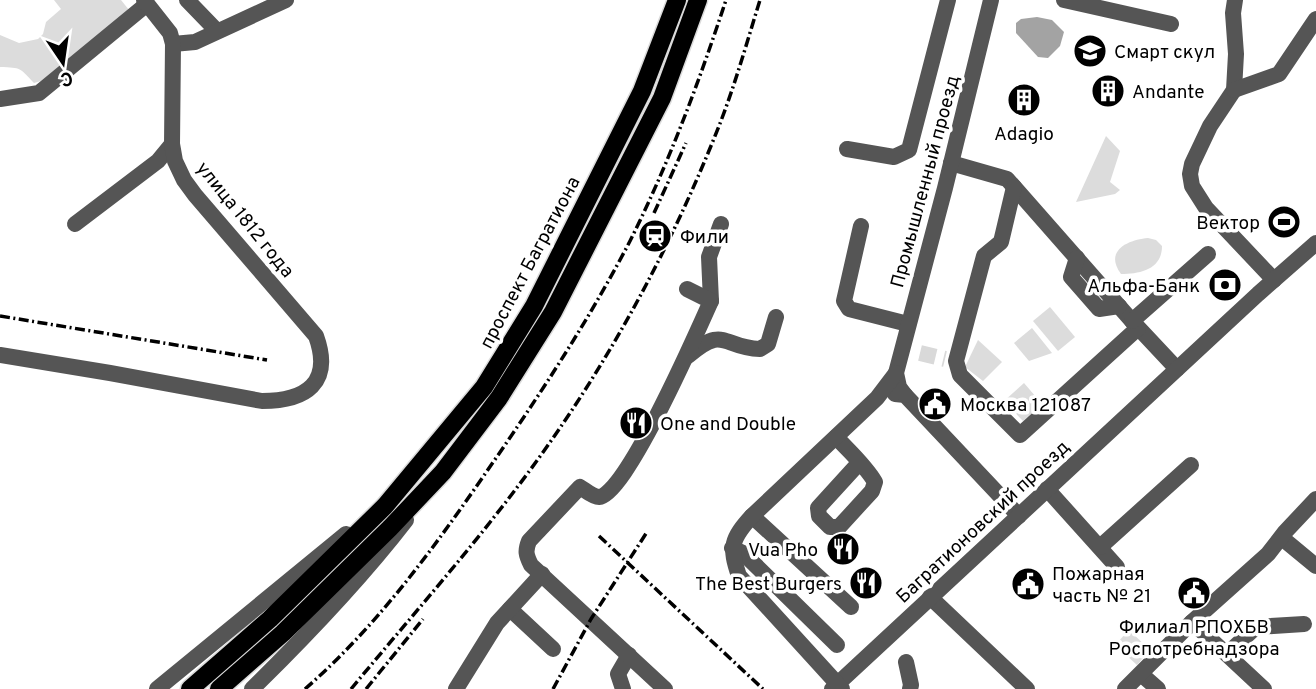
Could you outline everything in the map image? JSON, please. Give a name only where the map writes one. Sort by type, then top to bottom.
[{"type":"main road","name":"проспект Багратиона","points":[[190,689],[270,619],[385,506],[484,387],[534,306],[642,91],[677,0]]},
{"type":"main road","name":"проспект Багратиона","points":[[219,689],[283,633],[390,528],[443,472],[499,398],[553,312],[662,98],[698,0]]},
{"type":"street","points":[[187,0],[217,31]]},
{"type":"street","points":[[847,149],[894,157],[909,150],[948,0]]},
{"type":"street","name":"Промышленный проезд","points":[[732,548],[737,533],[752,516],[877,398],[897,373],[991,0]]},
{"type":"street","points":[[1064,0],[1171,24]]},
{"type":"street","points":[[1235,0],[1234,90],[1210,126],[1192,164],[1192,186],[1206,208],[1274,280]]},
{"type":"street","points":[[0,99],[39,93],[146,2],[166,27],[173,44],[195,42],[275,2]]},
{"type":"street","points":[[1234,90],[1279,74],[1316,19]]},
{"type":"street","name":"улица 1812 года","points":[[0,355],[262,401],[283,401],[302,395],[313,386],[321,371],[323,354],[316,336],[184,180],[175,161],[172,144],[173,44]]},
{"type":"street","points":[[75,224],[158,161],[172,144]]},
{"type":"street","points":[[951,163],[1007,179],[1177,369]]},
{"type":"street","points":[[1014,187],[1001,242],[984,257],[950,360],[960,374],[1020,435],[1208,254]]},
{"type":"street","points":[[665,689],[536,569],[526,555],[528,541],[580,487],[600,497],[607,493],[654,422],[711,301],[709,257],[721,224]]},
{"type":"street","points":[[861,226],[844,301],[849,309],[908,324]]},
{"type":"street","name":"Багратионовский проезд","points":[[837,687],[930,597],[1316,243]]},
{"type":"street","points":[[687,289],[711,301]]},
{"type":"street","points":[[684,360],[709,339],[756,350],[764,347],[768,344],[776,317]]},
{"type":"street","points":[[902,349],[920,353]]},
{"type":"street","points":[[897,373],[897,381],[905,395],[1019,516]]},
{"type":"street","points":[[877,398],[888,394],[905,395]]},
{"type":"street","points":[[836,437],[859,463]]},
{"type":"street","points":[[1100,547],[1191,465]]},
{"type":"street","points":[[252,689],[317,625],[367,569],[443,472]]},
{"type":"street","points":[[157,689],[309,566],[413,474]]},
{"type":"street","points":[[1047,489],[1117,567]]},
{"type":"street","points":[[1125,689],[1192,622],[1268,554],[1316,499]]},
{"type":"street","points":[[752,516],[851,607]]},
{"type":"street","points":[[1282,538],[1316,566]]},
{"type":"street","points":[[836,645],[743,554],[732,548],[739,576],[837,687]]},
{"type":"street","points":[[456,689],[497,623],[510,609],[536,569]]},
{"type":"street","points":[[930,597],[1027,689]]},
{"type":"street","points":[[510,609],[553,649]]},
{"type":"street","points":[[1192,622],[1265,689]]},
{"type":"street","points":[[1227,654],[1256,627],[1304,624]]},
{"type":"street","points":[[624,689],[618,674],[629,655]]},
{"type":"street","points":[[906,662],[910,689]]},
{"type":"street","points":[[1141,674],[1157,689]]},
{"type":"shaded area","points":[[54,0],[121,0],[129,10],[41,81],[34,83],[20,69],[0,67],[0,35],[19,43],[38,39],[43,34],[46,22],[61,9]]},
{"type":"shaded area","points":[[1037,17],[1052,20],[1064,32],[1060,46],[1048,58],[1038,57],[1016,33],[1016,23],[1021,19]]},
{"type":"shaded area","points":[[1106,136],[1120,151],[1110,182],[1120,190],[1115,194],[1076,202]]},
{"type":"shaded area","points":[[1148,238],[1156,240],[1162,246],[1158,260],[1149,269],[1121,274],[1115,259],[1120,248],[1133,241]]},
{"type":"shaded area","points":[[1050,307],[1075,337],[1058,351],[1033,321]]},
{"type":"shaded area","points":[[1032,328],[1052,353],[1029,361],[1014,343]]},
{"type":"shaded area","points":[[978,340],[1002,362],[983,381],[965,367]]},
{"type":"shaded area","points":[[1024,383],[1042,404],[1023,421],[1004,401]]},
{"type":"shaded area","points":[[1129,630],[1150,650],[1137,665],[1115,645]]},
{"type":"tunnel","points":[[920,353],[945,359]]},
{"type":"railway","points":[[305,689],[379,614],[423,560],[543,389],[579,331],[630,241],[658,182],[694,92],[726,0]]},
{"type":"railway","points":[[351,689],[455,566],[530,471],[578,402],[624,326],[702,167],[730,95],[760,0]]},
{"type":"railway","points":[[654,213],[686,143]]},
{"type":"railway","points":[[0,316],[267,360]]},
{"type":"railway","points":[[553,689],[591,619],[647,532]]},
{"type":"railway","points":[[599,536],[763,689]]},
{"type":"railway","points":[[366,689],[423,619]]},
{"type":"place","name":"Смарт скул","points":[[1090,51]]},
{"type":"place","name":"Andante","points":[[1108,91]]},
{"type":"place","name":"Adagio","points":[[1024,100]]},
{"type":"place","name":"Вектор","points":[[1284,222]]},
{"type":"place","name":"Фили","points":[[655,236]]},
{"type":"place","name":"Альфа-Банк","points":[[1225,285]]},
{"type":"place","name":"Москва 121087","points":[[935,404]]},
{"type":"place","name":"One and Double","points":[[636,423]]},
{"type":"place","name":"Vua Pho","points":[[843,549]]},
{"type":"place","name":"The Best Burgers","points":[[866,583]]},
{"type":"place","name":"Пожарная часть № 21","points":[[1028,584]]},
{"type":"place","name":"Филиал РПОХБВ Роспотребнадзора","points":[[1194,593]]}]
